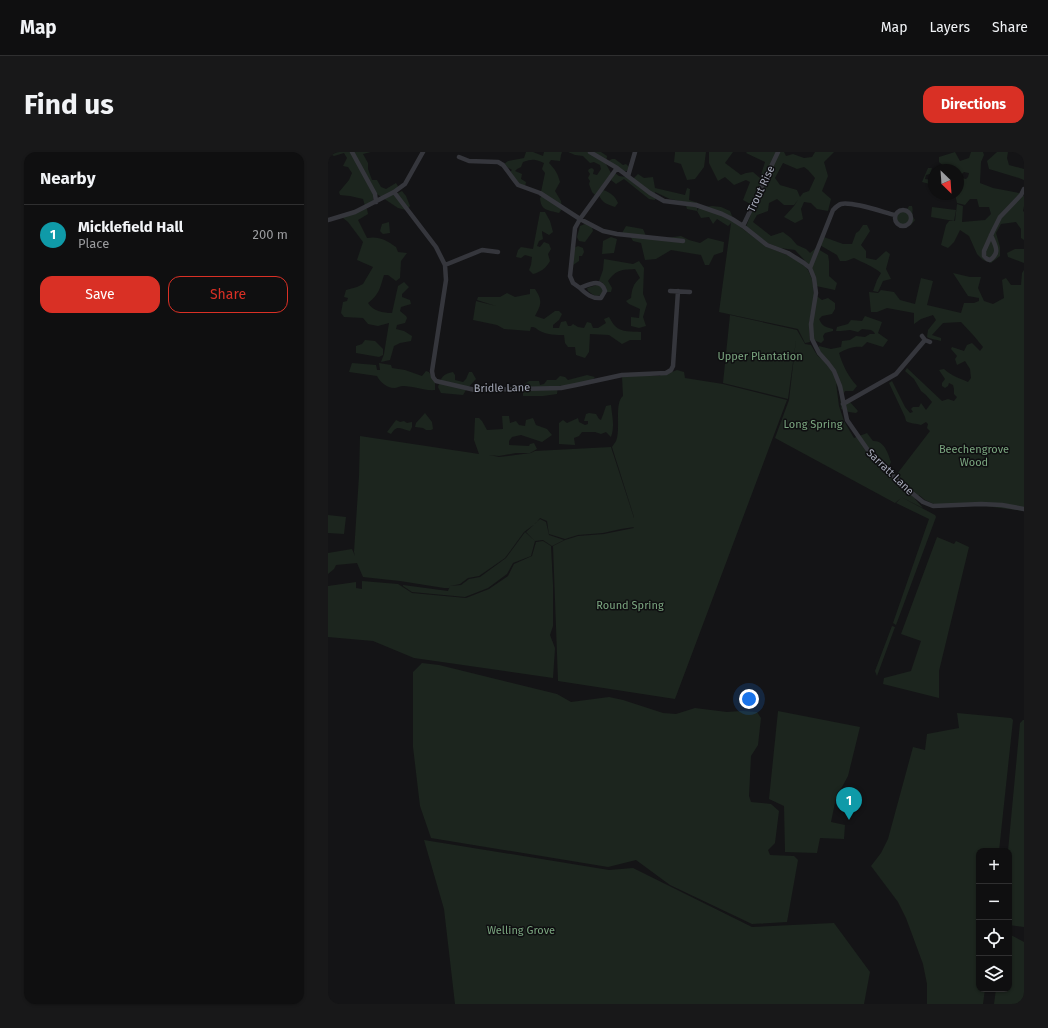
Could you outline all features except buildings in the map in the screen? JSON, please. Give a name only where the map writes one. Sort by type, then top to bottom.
[{"type":"street","points":[[352,152],[376,194],[376,202]]},
{"type":"street","points":[[328,220],[355,212],[394,192],[405,184],[423,152]]},
{"type":"street","points":[[590,152],[617,168],[650,193],[664,201],[696,205],[722,214],[743,226],[767,245],[788,253],[810,268],[833,210],[839,204],[846,203],[858,205],[895,215]]},
{"type":"street","points":[[628,176],[635,152]]},
{"type":"street","name":"Trout Rise","points":[[743,226],[778,152]]},
{"type":"street","points":[[465,159],[466,153]]},
{"type":"street","points":[[459,157],[469,161],[498,162],[503,165],[518,185],[540,193],[580,219],[603,231],[617,234],[682,241]]},
{"type":"street","points":[[580,288],[597,283],[601,284],[604,287],[604,295],[601,298],[596,299],[592,297],[573,283],[570,276],[575,228],[617,168]]},
{"type":"street","points":[[991,235],[997,249],[997,253],[990,260],[984,256],[984,251],[991,235],[1000,217],[1021,195],[1024,189]]},
{"type":"street","name":"Bridle Lane","points":[[394,192],[436,247],[445,265],[446,280],[432,371],[436,381],[475,390],[561,388],[622,375],[666,373],[671,370],[673,366],[678,291]]},
{"type":"street","points":[[445,265],[482,250],[498,252]]},
{"type":"street","name":"Sarratt Lane","points":[[810,268],[814,278],[816,293],[811,324],[812,339],[819,353],[834,371],[840,386],[847,420],[872,456],[923,502],[934,506],[981,504],[1002,505],[1024,509]]},
{"type":"street","points":[[670,290],[690,292]]},
{"type":"street","points":[[843,404],[896,374],[926,339]]},
{"type":"green space","points":[[328,152],[371,152],[363,154],[368,163],[368,169],[372,180],[377,180],[381,187],[386,189],[396,183],[398,186],[394,195],[402,191],[410,206],[406,210],[398,208],[377,194],[373,196],[373,202],[365,206],[363,199],[340,195],[339,192],[349,180],[352,173],[348,167],[343,166],[347,158],[344,153],[334,156]]},
{"type":"green space","points":[[526,152],[533,152],[543,156],[544,152],[562,152],[560,161],[551,160],[549,163],[556,172],[560,182],[555,191],[561,201],[562,209],[559,213],[544,208],[541,202],[540,198],[544,194],[541,192],[545,173],[542,169],[544,163],[534,160],[526,161],[523,162],[521,167],[515,171],[522,174],[521,179],[526,182],[525,187],[519,184],[510,172],[512,170],[504,164],[508,161],[524,158]]},
{"type":"green space","points":[[568,152],[601,152],[607,156],[606,164],[611,173],[595,195],[589,184],[590,181],[588,178],[590,174],[588,171],[592,168],[594,170],[593,174],[597,175],[601,169],[600,165],[594,162],[590,163],[583,156]]},
{"type":"green space","points":[[675,152],[706,152],[704,167],[695,179],[687,180],[681,164],[674,162]]},
{"type":"green space","points":[[709,152],[733,152],[725,163],[741,175],[753,172],[760,178],[765,162],[746,153],[747,152],[784,152],[786,156],[793,154],[804,158],[812,157],[815,152],[834,152],[824,162],[828,176],[822,191],[831,199],[828,211],[817,209],[811,203],[804,202],[801,209],[803,219],[795,223],[784,217],[794,206],[798,200],[794,205],[784,205],[777,199],[769,203],[768,211],[757,215],[753,222],[771,236],[783,232],[797,245],[806,249],[810,253],[816,248],[828,255],[829,276],[837,283],[835,290],[816,286],[808,264],[795,250],[780,248],[768,243],[746,227],[754,206],[743,200],[750,182],[746,180],[734,185],[725,177],[718,181],[709,163]],"holes":[[[783,163],[797,169],[804,167],[815,178],[809,191],[803,193],[800,197],[797,190],[780,185],[775,178]]]},
{"type":"green space","points":[[955,152],[960,161],[969,158],[971,152],[983,152],[984,155],[981,162],[980,183],[993,188],[1019,193],[1024,196],[1024,240],[1021,238],[1021,229],[1016,222],[1001,224],[996,233],[1000,247],[1000,256],[991,263],[983,260],[977,254],[969,236],[960,230],[954,242],[948,248],[941,245],[946,225],[949,221],[955,221],[957,204],[963,206],[962,222],[985,220],[991,214],[989,207],[979,207],[977,199],[970,199],[965,205],[957,203],[956,200],[964,200],[964,178],[968,177],[969,173],[964,172],[964,164],[941,164],[939,162],[939,157]]},
{"type":"green space","points":[[997,152],[1008,152],[1007,158],[1009,165],[1024,169],[1024,180],[989,169],[987,161]]},
{"type":"green space","points":[[615,159],[623,165],[626,164],[629,167],[627,171],[623,172],[608,161]]},
{"type":"green space","points":[[928,168],[928,174],[926,175],[925,179],[928,179],[928,184],[922,182]]},
{"type":"green space","points":[[615,173],[619,176],[634,178],[638,174],[644,178],[653,177],[655,188],[685,195],[687,188],[690,189],[689,200],[698,203],[697,211],[687,209],[685,202],[670,199],[655,192],[655,200],[649,199],[624,179],[616,184],[611,180]]},
{"type":"green space","points":[[603,190],[614,196],[618,203],[615,207],[605,203],[602,200],[599,195]]},
{"type":"green space","points":[[712,206],[721,207],[730,211],[735,223],[767,247],[787,255],[803,264],[808,270],[812,279],[814,294],[822,300],[828,298],[835,303],[835,309],[832,314],[822,316],[819,319],[824,326],[833,329],[833,331],[825,333],[823,336],[824,340],[821,343],[811,337],[812,307],[809,324],[810,342],[805,343],[798,329],[719,312],[731,223],[728,226],[717,219],[713,224],[709,217],[701,218],[697,211],[699,208]]},
{"type":"green space","points":[[909,206],[912,206],[915,220],[911,225],[900,224],[897,221],[897,213],[906,211]]},
{"type":"green space","points":[[364,207],[367,209],[368,214],[358,220],[367,238],[382,239],[396,247],[398,252],[407,253],[401,261],[400,278],[396,281],[388,275],[384,275],[377,294],[368,303],[378,311],[392,313],[398,286],[404,282],[409,287],[402,294],[402,297],[410,300],[411,304],[401,307],[400,311],[407,318],[405,323],[397,325],[396,329],[404,331],[412,336],[411,341],[394,346],[390,360],[381,362],[384,354],[389,323],[378,326],[368,324],[363,318],[344,317],[341,313],[343,302],[347,301],[348,298],[344,297],[346,290],[363,284],[373,267],[357,260],[363,242],[348,222],[343,218],[345,213]]},
{"type":"green space","points":[[932,207],[956,210],[954,221],[931,217]]},
{"type":"green space","points":[[540,212],[545,212],[550,221],[553,232],[549,235],[542,231],[543,239],[539,241],[537,246],[540,247],[544,242],[549,244],[551,249],[548,254],[550,261],[547,266],[533,274],[529,270],[532,257],[525,255],[521,258],[516,257],[518,250],[521,247],[533,249]]},
{"type":"green space","points":[[389,222],[390,233],[383,234],[380,231],[382,224]]},
{"type":"green space","points":[[585,224],[592,227],[593,231],[585,242],[579,241],[577,237],[580,226]]},
{"type":"green space","points":[[863,225],[867,225],[870,231],[861,245],[866,251],[866,258],[876,260],[886,251],[890,254],[886,269],[891,279],[883,281],[878,292],[873,291],[881,273],[871,266],[854,258],[846,261],[840,261],[837,255],[818,244],[821,236],[843,244],[852,244],[856,233]]},
{"type":"green space","points":[[626,226],[643,229],[646,236],[666,238],[681,236],[700,243],[708,238],[724,242],[723,252],[714,255],[709,265],[705,265],[701,255],[671,250],[656,259],[645,260],[641,243],[633,241],[629,234],[622,233]]},
{"type":"green space","points":[[611,237],[617,239],[614,253],[602,254],[603,241]]},
{"type":"green space","points":[[578,246],[583,248],[584,252],[582,256],[579,256],[579,261],[573,265],[574,248]]},
{"type":"green space","points":[[1015,249],[1024,249],[1024,263],[1008,257],[1007,253]]},
{"type":"green space","points":[[604,259],[633,264],[639,261],[644,268],[643,294],[647,304],[643,317],[646,326],[639,328],[631,326],[631,317],[639,318],[640,309],[626,301],[631,298],[633,287],[640,278],[635,269],[623,270],[614,274],[608,281],[612,288],[611,292],[606,292],[603,287],[603,283],[599,281],[603,270]]},
{"type":"green space","points":[[1024,270],[1024,511],[977,505],[934,504],[925,500],[919,495],[915,499],[923,508],[901,497],[935,515],[936,517],[896,625],[893,623],[929,519],[896,503],[901,498],[895,503],[775,438],[789,400],[796,340],[788,399],[723,383],[730,315],[797,330],[805,344],[811,345],[817,355],[821,359],[817,354],[819,346],[831,349],[841,347],[842,341],[850,340],[856,336],[865,337],[870,334],[875,334],[871,330],[862,329],[858,332],[850,330],[836,331],[837,327],[848,324],[851,320],[862,321],[865,316],[882,322],[878,333],[888,340],[883,347],[867,342],[862,347],[850,348],[839,353],[846,371],[857,386],[853,391],[845,391],[842,397],[844,402],[850,402],[858,411],[856,413],[841,409],[840,394],[836,383],[839,406],[844,421],[854,438],[867,433],[873,441],[877,441],[883,445],[891,462],[886,473],[890,477],[896,474],[913,490],[897,474],[930,431],[927,428],[928,424],[926,422],[921,425],[906,421],[889,383],[892,381],[905,407],[910,413],[913,412],[911,409],[913,407],[919,407],[921,403],[926,410],[932,402],[921,391],[914,379],[905,371],[907,368],[942,401],[948,399],[954,401],[957,397],[954,394],[953,385],[949,383],[945,388],[942,386],[945,379],[939,370],[944,369],[968,382],[971,378],[970,369],[965,361],[957,365],[955,359],[957,356],[951,349],[952,347],[964,351],[967,345],[972,343],[980,351],[983,347],[961,322],[943,323],[932,335],[941,338],[941,341],[927,337],[928,330],[936,320],[933,315],[921,319],[914,324],[914,313],[887,308],[877,312],[871,312],[869,292],[878,293],[881,290],[894,292],[900,300],[915,304],[921,278],[933,281],[927,305],[961,313],[964,303],[974,303],[979,301],[979,298],[968,296],[953,273],[970,277],[981,277],[978,288],[984,301],[993,304],[1004,298],[1002,280],[1006,278],[1011,285],[1021,285],[1022,273]]},
{"type":"green space","points":[[597,285],[601,286],[603,291],[601,295],[595,296],[588,291],[587,288]]},
{"type":"green space","points":[[530,289],[535,289],[540,300],[540,306],[535,316],[544,319],[555,311],[559,311],[562,314],[559,320],[553,325],[553,328],[559,328],[561,322],[566,321],[568,326],[573,324],[584,328],[587,322],[591,323],[593,328],[598,328],[606,323],[604,319],[609,317],[615,326],[621,330],[641,332],[641,340],[630,340],[622,344],[609,335],[590,334],[589,352],[585,358],[576,355],[575,347],[568,347],[565,343],[564,335],[546,333],[533,327],[531,327],[530,331],[504,329],[497,325],[473,320],[476,301],[496,306],[477,300],[478,297],[500,297],[507,293],[515,297],[530,294]]},
{"type":"green space","points":[[365,340],[375,341],[383,349],[383,355],[379,357],[356,353],[356,346],[362,344]]},
{"type":"green space","points":[[352,363],[376,365],[377,370],[380,370],[379,363],[391,365],[392,368],[405,370],[422,376],[426,371],[429,372],[435,382],[435,390],[407,386],[394,388],[389,387],[386,386],[377,376],[349,372]]},
{"type":"green space","name":"Round Spring","points":[[668,370],[672,372],[677,370],[684,372],[685,378],[723,384],[787,400],[675,699],[558,681],[553,546],[578,536],[604,534],[634,528],[634,517],[612,447],[616,441],[618,430],[618,410],[620,399],[623,396],[622,377],[646,372],[653,376],[660,376],[662,372]]},
{"type":"green space","points":[[453,372],[455,375],[455,380],[463,382],[469,372],[472,372],[476,379],[463,395],[441,393],[438,387],[443,376]]},
{"type":"green space","points":[[587,375],[595,377],[588,384],[558,386],[557,394],[523,396],[523,385],[529,381],[539,381],[540,385],[544,384],[547,380],[556,380],[560,376],[565,377],[568,380]]},
{"type":"green space","points":[[611,405],[613,425],[611,437],[606,432],[601,434],[595,432],[582,432],[579,436],[574,438],[575,445],[559,444],[559,423],[563,420],[567,423],[578,418],[579,422],[585,425],[588,424],[588,421],[584,421],[586,414],[589,413],[596,414],[601,420],[606,406]]},
{"type":"green space","points":[[425,413],[432,422],[433,429],[431,430],[415,427],[416,423]]},
{"type":"green space","points":[[502,416],[509,416],[510,423],[516,421],[519,425],[525,426],[526,420],[533,418],[536,425],[547,429],[552,435],[542,442],[521,435],[512,437],[509,441],[509,445],[529,446],[530,444],[534,443],[537,449],[530,453],[516,453],[499,456],[489,455],[499,457],[531,453],[535,451],[611,447],[634,518],[634,527],[603,533],[578,535],[565,539],[549,534],[547,521],[540,518],[524,532],[505,558],[479,576],[468,578],[460,584],[450,586],[449,588],[363,577],[357,563],[336,565],[328,574],[328,553],[352,549],[355,556],[360,436],[479,454],[474,440],[475,418],[479,418],[482,421],[487,430],[503,429]]},
{"type":"green space","points":[[396,420],[407,423],[412,422],[410,431],[397,428],[391,434],[387,432]]},
{"type":"green space","points":[[328,515],[346,517],[344,534],[328,533]]},
{"type":"green space","points":[[540,519],[546,522],[549,535],[564,540],[552,546],[543,540],[535,541],[526,532]]},
{"type":"green space","points":[[525,532],[535,541],[531,556],[513,563],[507,574],[488,588],[465,597],[412,592],[403,586],[448,591],[450,586],[461,585],[469,579],[480,577],[506,558]]},
{"type":"green space","points":[[937,537],[954,544],[956,541],[969,547],[939,671],[939,698],[883,684],[884,678],[911,671],[921,641],[901,634]]},
{"type":"green space","points":[[543,541],[551,546],[553,626],[550,635],[555,648],[553,678],[414,658],[373,641],[328,637],[328,586],[356,582],[356,588],[362,589],[362,581],[398,584],[412,593],[466,598],[489,589],[508,576],[514,564],[532,556],[536,542]]},
{"type":"green space","points":[[892,626],[895,627],[877,676],[875,671]]},
{"type":"green space","points":[[422,663],[439,665],[557,694],[571,702],[609,697],[663,713],[676,714],[695,708],[727,712],[757,712],[761,718],[758,745],[751,756],[749,796],[751,802],[771,804],[779,811],[775,843],[768,850],[770,855],[794,856],[798,860],[787,922],[752,924],[670,885],[636,860],[608,867],[431,838],[420,806],[413,747],[413,672]]},
{"type":"green space","points":[[778,711],[860,727],[848,776],[837,793],[831,822],[845,825],[844,839],[820,838],[817,853],[785,852],[784,806],[769,799]]},
{"type":"green space","points":[[957,713],[1011,718],[1013,720],[999,848],[976,848],[976,992],[985,992],[983,1004],[927,1004],[927,984],[923,964],[906,918],[898,902],[871,866],[881,853],[888,839],[913,747],[925,750],[927,734],[959,728]]},
{"type":"green space","points":[[1024,720],[1024,927],[1012,925],[1012,848],[1008,848],[1020,723]]},
{"type":"green space","name":"Welling Grove","points":[[424,840],[609,870],[633,868],[752,927],[834,923],[870,972],[864,1004],[455,1004],[444,909]]},
{"type":"green space","points":[[1012,936],[1024,942],[1024,1004],[994,1004],[996,992],[1012,992]]},
{"type":"place","name":"Micklefield Hall","points":[[849,820]]},
{"type":"park label","name":"Upper Plantation","points":[[760,356]]},
{"type":"park label","name":"Long Spring","points":[[813,424]]},
{"type":"park label","name":"Beechengrove Wood","points":[[974,455]]}]
